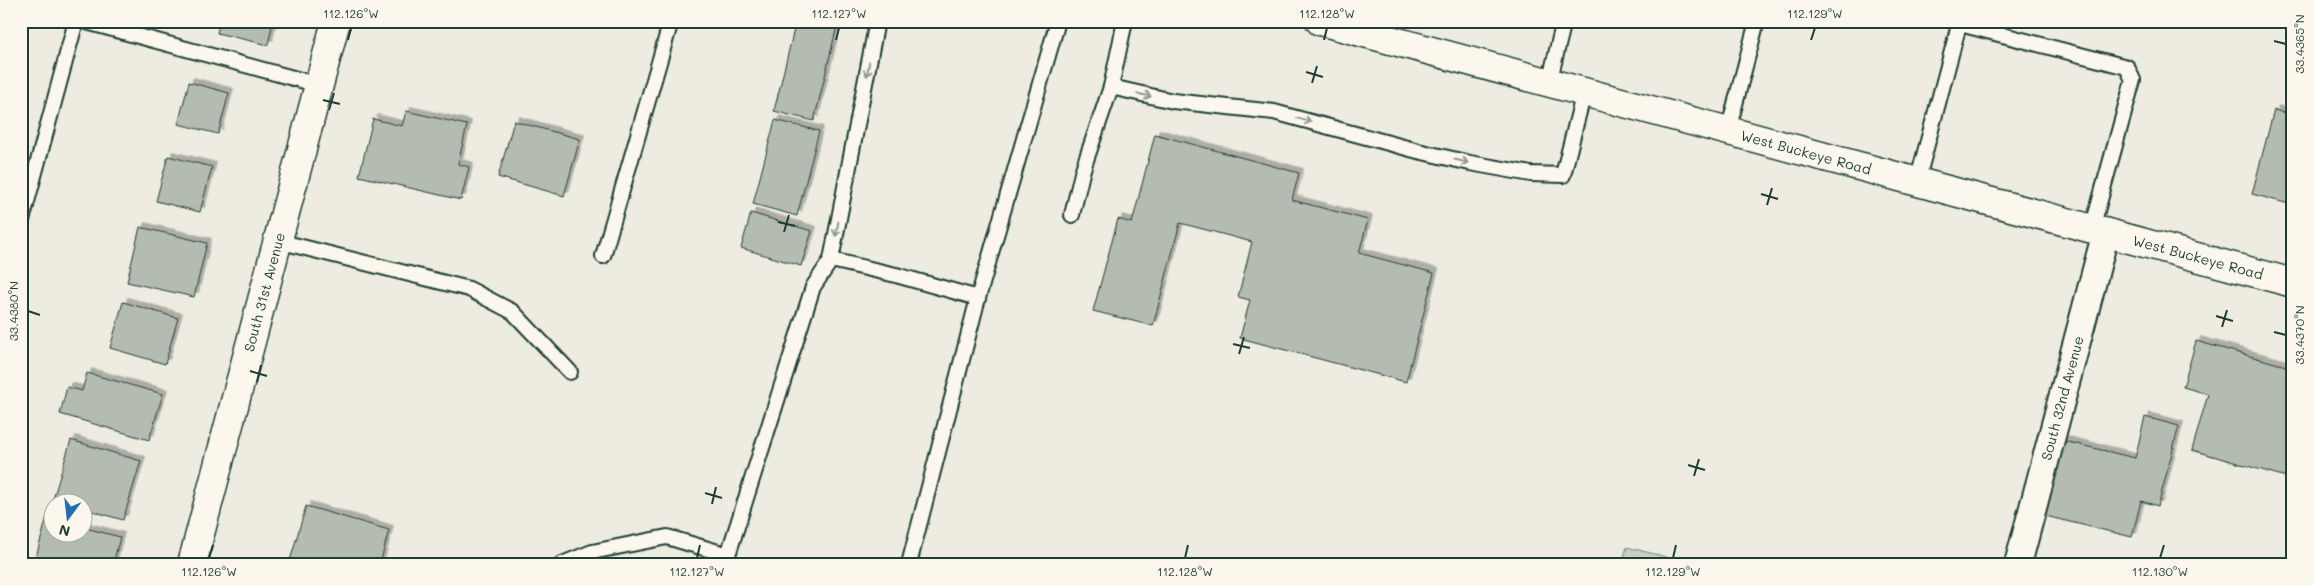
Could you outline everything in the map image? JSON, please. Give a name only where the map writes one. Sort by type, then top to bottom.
[{"type":"main road","name":"South 31st Avenue","points":[[192,564],[336,21]]},
{"type":"main road","name":"West Buckeye Road","points":[[1320,21],[1368,28],[1549,83],[2293,283]]},
{"type":"street","name":"South 32nd Avenue","points":[[2018,564],[2099,231]]},
{"type":"lane","points":[[21,224],[76,21]]},
{"type":"lane","points":[[82,21],[319,85]]},
{"type":"lane","points":[[604,256],[670,21]]},
{"type":"lane","points":[[562,564],[592,552],[667,537],[727,559],[813,287],[831,260],[877,21]]},
{"type":"lane","points":[[909,564],[978,298],[1058,21]]},
{"type":"lane","points":[[1072,215],[1083,169],[1111,87],[1125,21]]},
{"type":"lane","points":[[1549,83],[1564,21]]},
{"type":"lane","points":[[1728,131],[1758,21]]},
{"type":"lane","points":[[1917,182],[1960,23],[2126,67],[2133,80],[2099,231]]},
{"type":"lane","points":[[1111,87],[1173,101],[1274,112],[1418,151],[1530,174],[1563,175],[1584,92]]},
{"type":"lane","points":[[278,240],[469,289],[513,312],[570,372]]},
{"type":"lane","points":[[831,260],[896,275],[978,298]]},
{"type":"shaded area","points":[[1627,547],[1689,563],[1690,564],[1622,564]]},
{"type":"building","points":[[175,21],[196,21],[194,27]]},
{"type":"building","points":[[220,21],[273,21],[268,45],[217,33]]},
{"type":"building","points":[[796,21],[817,21],[837,26],[814,121],[774,111]]},
{"type":"building","points":[[189,82],[229,93],[218,134],[178,124]]},
{"type":"building","points":[[2274,110],[2293,115],[2293,205],[2252,194]]},
{"type":"building","points":[[406,111],[467,125],[458,164],[469,167],[461,200],[359,176],[373,119],[402,126]]},
{"type":"building","points":[[775,120],[819,131],[797,216],[753,204]]},
{"type":"building","points":[[514,121],[580,139],[564,196],[498,177]]},
{"type":"building","points":[[1155,134],[1299,173],[1292,200],[1368,220],[1359,253],[1434,273],[1406,382],[1240,338],[1250,300],[1238,297],[1252,242],[1180,223],[1153,326],[1093,311],[1118,219],[1132,223]]},
{"type":"building","points":[[168,156],[212,167],[200,212],[156,201]]},
{"type":"building","points":[[751,213],[812,231],[801,266],[741,248]]},
{"type":"building","points":[[140,227],[207,243],[194,297],[127,282]]},
{"type":"building","points":[[123,302],[178,318],[165,364],[110,348]]},
{"type":"building","points":[[2196,341],[2293,368],[2293,479],[2192,450],[2208,394],[2183,387]]},
{"type":"building","points":[[87,373],[163,394],[149,440],[60,414],[67,387],[82,391]]},
{"type":"building","points":[[2145,417],[2179,426],[2158,506],[2141,501],[2132,537],[2041,515],[2060,440],[2135,458]]},
{"type":"building","points":[[71,440],[141,461],[123,520],[92,511],[92,492],[55,492]]},
{"type":"building","points":[[306,506],[389,530],[380,564],[289,564]]},
{"type":"building","points":[[92,530],[120,537],[113,564],[34,564],[42,535],[42,542],[92,542]]}]
